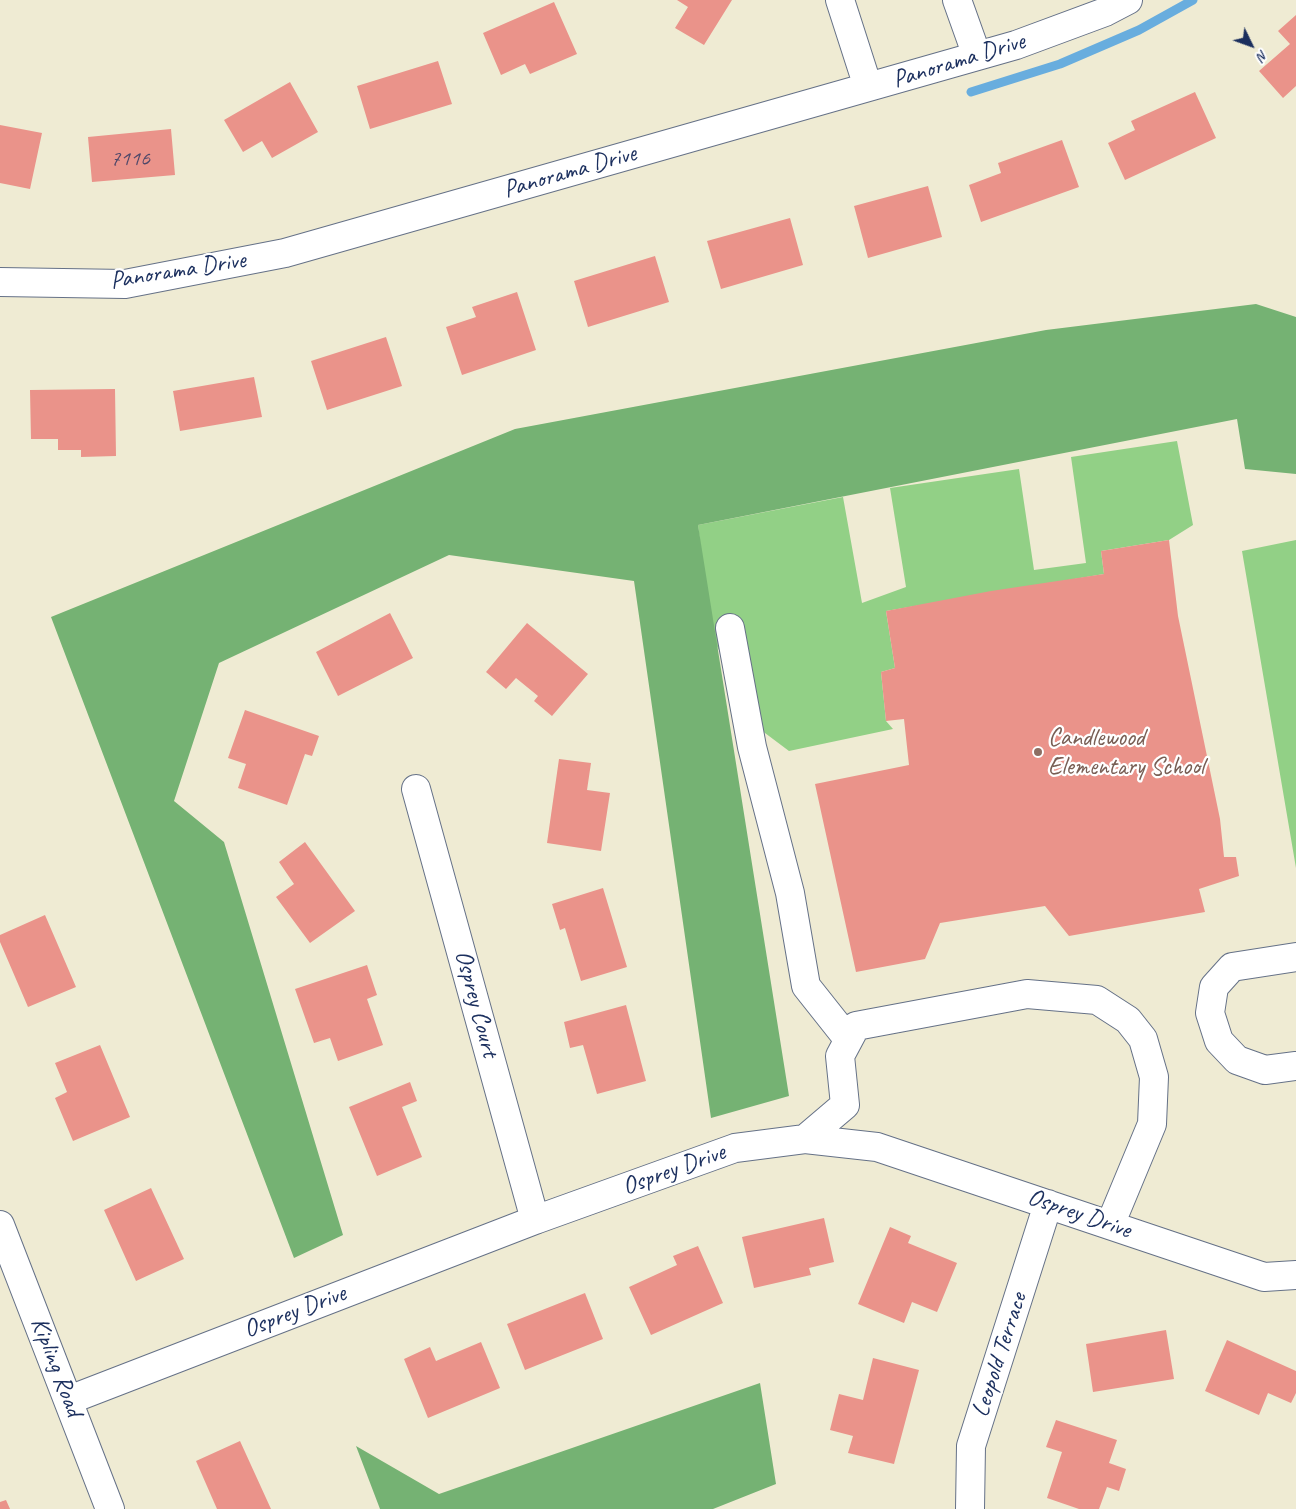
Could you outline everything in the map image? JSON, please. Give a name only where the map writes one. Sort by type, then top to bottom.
[{"type":"street","points":[[840,0],[868,88]]},
{"type":"street","points":[[957,0],[977,56]]},
{"type":"street","name":"Panorama Drive","points":[[0,282],[125,284],[285,253],[1016,45],[1105,12],[1128,0]]},
{"type":"street","points":[[730,628],[752,747],[790,893],[806,986],[848,1040]]},
{"type":"street","name":"Osprey Court","points":[[416,789],[535,1220]]},
{"type":"street","points":[[1296,957],[1232,967],[1214,987],[1210,1013],[1219,1041],[1237,1060],[1265,1070],[1296,1066]]},
{"type":"street","points":[[806,1139],[845,1105],[840,1056],[856,1026],[1028,994],[1097,1000],[1128,1020],[1143,1039],[1154,1078],[1152,1124],[1110,1225]]},
{"type":"street","name":"Osprey Drive","points":[[69,1400],[535,1220],[735,1148],[806,1139],[877,1147],[1264,1277],[1296,1275]]},
{"type":"street","name":"Leopold Terrace","points":[[970,1509],[971,1446],[1048,1204]]},
{"type":"street","name":"Kipling Road","points":[[0,1225],[110,1509]]},
{"type":"green space","points":[[1256,304],[1296,317],[1296,474],[1245,469],[1237,419],[698,525],[789,1096],[711,1118],[634,581],[449,555],[219,663],[174,801],[224,842],[343,1235],[294,1258],[51,617],[515,429],[1046,330]]},
{"type":"green space","points":[[1177,441],[1193,525],[1169,540],[1101,551],[1104,574],[886,611],[895,668],[881,672],[886,721],[893,729],[789,751],[761,730],[711,635],[698,525],[843,497],[862,603],[906,587],[890,488],[1019,469],[1034,570],[1086,563],[1071,457]]},
{"type":"green space","points":[[1296,540],[1296,868],[1242,551]]},
{"type":"green space","points":[[760,1383],[776,1484],[713,1509],[380,1509],[356,1446],[439,1494]]},
{"type":"building","points":[[677,0],[732,0],[704,45],[675,28],[688,7]]},
{"type":"building","points":[[554,2],[577,54],[530,74],[525,64],[501,75],[483,33]]},
{"type":"building","points":[[1296,15],[1296,86],[1283,98],[1259,71],[1290,44],[1278,31]]},
{"type":"building","points":[[438,61],[452,104],[370,129],[357,86]]},
{"type":"building","points":[[290,82],[318,132],[272,158],[262,141],[243,152],[224,120]]},
{"type":"building","points":[[1195,92],[1216,138],[1125,180],[1108,143],[1135,130],[1131,121]]},
{"type":"building","points":[[0,125],[42,133],[30,189],[0,183]]},
{"type":"building","points":[[171,129],[175,175],[92,182],[88,137]]},
{"type":"building","points":[[1062,140],[1079,187],[981,222],[969,185],[1001,173],[998,163]]},
{"type":"building","points":[[928,186],[942,237],[868,258],[854,206]]},
{"type":"building","points":[[790,218],[803,265],[721,289],[707,241]]},
{"type":"building","points":[[655,256],[669,302],[588,327],[574,281]]},
{"type":"building","points":[[517,292],[536,350],[462,375],[446,327],[476,317],[472,307]]},
{"type":"building","points":[[386,337],[402,386],[327,410],[311,361]]},
{"type":"building","points":[[254,377],[262,417],[180,431],[173,391]]},
{"type":"building","points":[[115,389],[116,456],[81,457],[81,450],[58,450],[58,439],[31,439],[30,390]]},
{"type":"building","points":[[1169,540],[1178,616],[1220,819],[1224,857],[1236,857],[1239,876],[1199,889],[1205,912],[1069,936],[1045,906],[940,923],[925,959],[856,972],[815,784],[909,765],[904,719],[886,721],[881,672],[895,668],[886,611],[991,591],[1104,574],[1101,551]]},
{"type":"building","points":[[390,613],[413,658],[338,696],[316,652]]},
{"type":"building","points":[[527,623],[588,674],[552,716],[534,701],[538,696],[516,678],[506,689],[486,672]]},
{"type":"building","points":[[245,710],[319,736],[312,756],[305,754],[287,805],[238,788],[246,764],[228,758]]},
{"type":"building","points":[[559,759],[591,763],[587,790],[610,793],[601,851],[547,843]]},
{"type":"building","points":[[305,842],[355,911],[310,943],[276,897],[294,884],[279,862]]},
{"type":"building","points":[[603,888],[627,967],[581,981],[565,928],[560,930],[552,904]]},
{"type":"building","points":[[45,915],[76,987],[28,1007],[0,942],[0,935]]},
{"type":"building","points":[[367,965],[377,995],[367,999],[383,1045],[338,1061],[330,1038],[314,1043],[295,989]]},
{"type":"building","points":[[626,1005],[646,1081],[597,1094],[583,1045],[570,1048],[564,1022]]},
{"type":"building","points":[[100,1045],[130,1117],[73,1141],[55,1098],[67,1092],[55,1063]]},
{"type":"building","points":[[410,1082],[417,1101],[402,1107],[422,1157],[377,1176],[349,1107]]},
{"type":"building","points":[[151,1188],[184,1259],[136,1281],[104,1210]]},
{"type":"building","points":[[824,1218],[834,1262],[809,1268],[811,1275],[754,1288],[742,1237]]},
{"type":"building","points":[[890,1227],[911,1236],[908,1243],[957,1263],[937,1312],[912,1302],[904,1323],[858,1304]]},
{"type":"building","points":[[698,1246],[723,1303],[651,1335],[629,1287],[677,1265],[673,1256]]},
{"type":"building","points":[[585,1293],[603,1339],[525,1370],[507,1324]]},
{"type":"building","points":[[1166,1330],[1174,1379],[1093,1392],[1086,1344]]},
{"type":"building","points":[[1227,1340],[1296,1371],[1296,1393],[1291,1403],[1268,1393],[1259,1415],[1205,1391]]},
{"type":"building","points":[[481,1342],[500,1388],[428,1418],[404,1359],[430,1347],[436,1361]]},
{"type":"building","points":[[873,1358],[919,1370],[894,1464],[848,1453],[853,1436],[830,1430],[839,1394],[863,1400]]},
{"type":"building","points":[[1056,1420],[1117,1440],[1109,1463],[1126,1469],[1119,1491],[1107,1487],[1099,1509],[1079,1509],[1047,1498],[1062,1452],[1046,1447]]},
{"type":"building","points":[[240,1441],[271,1509],[217,1509],[196,1461]]},
{"type":"building","points":[[6,1500],[10,1509],[0,1509],[0,1502]]},
{"type":"waterway","points":[[971,92],[1060,64],[1139,30],[1193,0]]},
{"type":"place","name":"Candlewood Elementary School","points":[[1038,752]]}]
